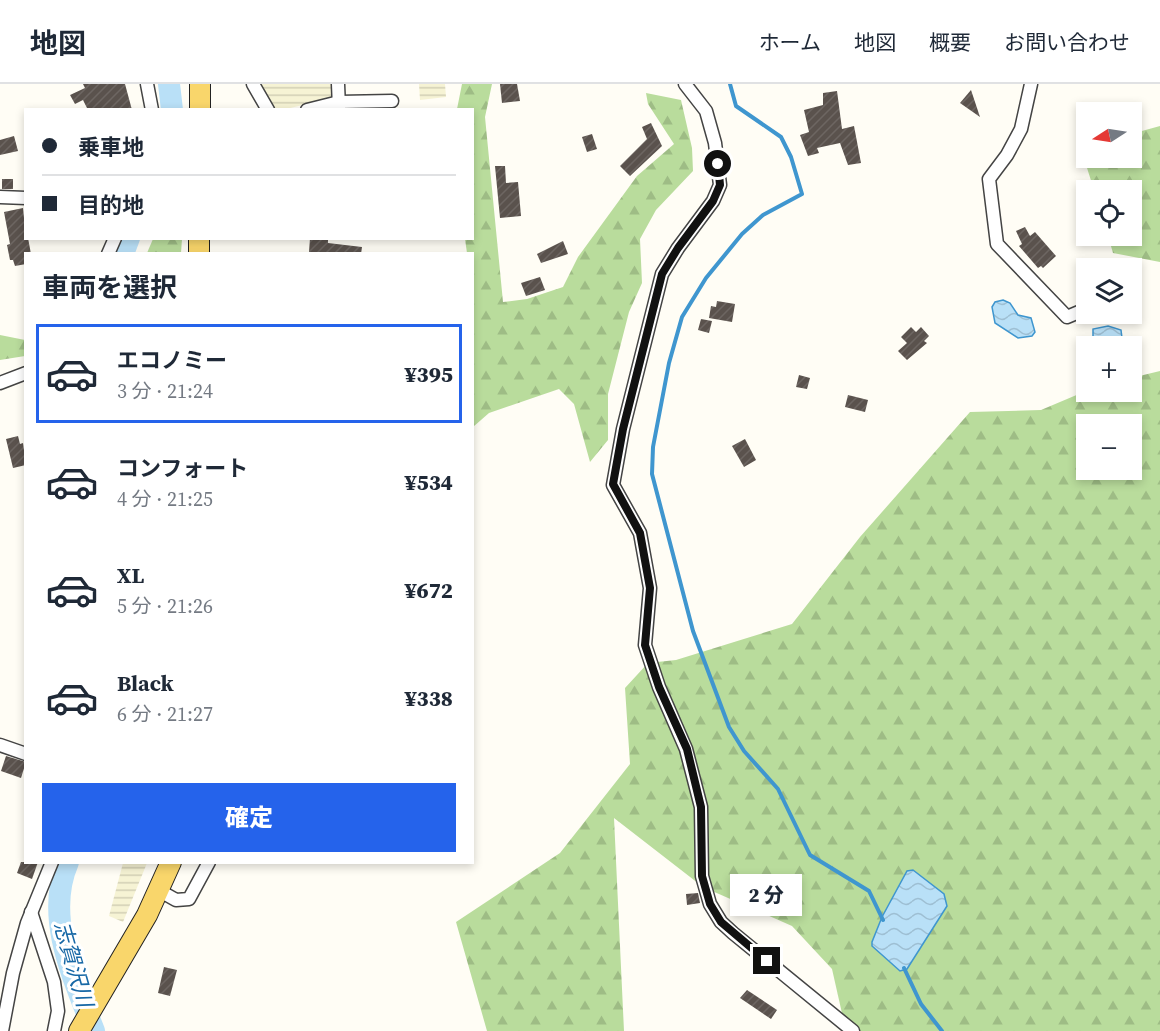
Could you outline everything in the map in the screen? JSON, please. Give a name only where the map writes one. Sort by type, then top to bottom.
[{"type":"main road","points":[[200,108],[201,84]]},
{"type":"main road","points":[[79,1031],[160,891],[170,864]]},
{"type":"street","points":[[147,84],[152,108]]},
{"type":"street","points":[[253,84],[267,108]]},
{"type":"street","points":[[338,84],[339,106]]},
{"type":"street","points":[[686,84],[706,111],[715,143],[720,185],[713,201],[662,274],[623,429],[613,484],[640,533],[650,588],[645,645],[659,687],[687,749],[701,807],[702,876],[710,904],[721,922],[733,933],[853,1031]]},
{"type":"street","points":[[1031,84],[1021,129],[1007,155],[989,178],[997,244],[1067,317],[1076,313]]},
{"type":"street","points":[[323,108],[392,101]]},
{"type":"street","points":[[0,197],[24,198]]},
{"type":"street","points":[[0,383],[24,374]]},
{"type":"street","points":[[0,745],[24,753]]},
{"type":"street","points":[[2,1031],[13,973],[31,912],[51,864]]},
{"type":"street","points":[[160,891],[176,900],[189,899],[207,864]]},
{"type":"street","points":[[31,912],[54,982],[58,1011],[54,1031]]},
{"type":"shaded area","points":[[258,84],[332,84],[332,98],[290,108],[274,108]]},
{"type":"shaded area","points":[[419,84],[445,84],[446,97],[420,100]]},
{"type":"shaded area","points":[[123,864],[147,864],[123,922],[109,916]]},
{"type":"green space","points":[[462,84],[492,84],[485,117],[503,302],[527,299],[563,287],[578,257],[637,176],[674,144],[648,104],[646,93],[681,100],[692,148],[693,171],[656,210],[640,239],[642,283],[629,312],[608,394],[608,440],[590,462],[574,404],[559,389],[489,413],[474,426],[474,252],[467,252],[465,240],[474,240],[474,108],[457,108]]},
{"type":"green space","points":[[1160,126],[1160,262],[1113,253],[1111,246],[1142,246],[1142,180],[1091,180],[1087,168],[1142,168],[1142,131]]},
{"type":"green space","points":[[153,240],[182,240],[181,252],[147,252]]},
{"type":"green space","points":[[0,335],[24,340],[24,356],[0,360]]},
{"type":"green space","points":[[1160,371],[1160,1031],[846,1031],[832,969],[792,926],[703,887],[614,818],[624,1031],[487,1031],[456,922],[560,853],[630,764],[625,688],[648,663],[676,660],[792,624],[860,537],[970,412],[1041,410],[1076,395],[1076,402],[1142,402],[1142,375]]},
{"type":"water","points":[[1003,300],[1010,303],[1018,315],[1031,318],[1035,332],[1032,336],[1018,338],[995,323],[992,307],[995,302]]},
{"type":"water","points":[[1108,326],[1121,330],[1122,336],[1093,336],[1093,329]]},
{"type":"water","points":[[913,870],[944,894],[947,906],[907,969],[900,971],[872,946],[872,942],[882,917],[907,871]]},
{"type":"building","points":[[83,84],[125,84],[131,108],[87,108],[83,100],[75,104],[70,95],[85,88]]},
{"type":"building","points":[[500,84],[517,84],[520,101],[502,103]]},
{"type":"building","points":[[971,90],[980,117],[960,103]]},
{"type":"building","points":[[837,91],[842,129],[854,126],[861,163],[848,165],[840,143],[817,148],[819,153],[808,156],[800,135],[809,132],[804,110],[823,105],[823,93]]},
{"type":"building","points":[[651,123],[662,146],[630,176],[620,166],[647,139],[642,127]]},
{"type":"building","points":[[592,134],[597,149],[587,152],[582,137]]},
{"type":"building","points":[[14,136],[18,151],[0,155],[0,140]]},
{"type":"building","points":[[495,166],[505,166],[506,183],[518,182],[521,216],[500,218]]},
{"type":"building","points":[[2,179],[13,179],[13,189],[2,189]]},
{"type":"building","points":[[23,208],[24,240],[28,240],[31,252],[24,252],[24,264],[15,266],[13,260],[10,260],[7,245],[10,244],[4,212]]},
{"type":"building","points":[[1025,227],[1030,236],[1035,232],[1056,256],[1043,268],[1041,266],[1038,268],[1019,246],[1022,244],[1016,231]]},
{"type":"building","points":[[310,240],[328,240],[328,243],[362,247],[361,252],[309,252]]},
{"type":"building","points":[[563,241],[568,254],[541,263],[537,254]]},
{"type":"building","points":[[540,277],[545,290],[526,296],[521,283]]},
{"type":"building","points":[[717,301],[735,304],[732,322],[709,318],[711,306],[716,307]]},
{"type":"building","points":[[701,319],[712,321],[709,333],[698,330]]},
{"type":"building","points":[[911,327],[916,332],[921,327],[929,336],[924,341],[927,343],[907,360],[898,351],[907,343],[901,337]]},
{"type":"building","points":[[799,375],[810,378],[807,389],[796,387]]},
{"type":"building","points":[[848,395],[868,400],[865,412],[845,407]]},
{"type":"building","points":[[18,436],[20,444],[23,443],[24,465],[13,468],[6,439]]},
{"type":"building","points":[[745,439],[756,460],[744,467],[732,446]]},
{"type":"building","points":[[6,756],[24,761],[21,778],[1,771]]},
{"type":"building","points":[[21,862],[37,864],[32,879],[17,873]]},
{"type":"building","points":[[698,893],[700,903],[687,905],[686,894]]},
{"type":"building","points":[[164,967],[177,970],[170,996],[158,993]]},
{"type":"building","points":[[747,990],[777,1010],[771,1019],[740,998]]},
{"type":"waterway","name":"志賀沢川","points":[[169,84],[172,108]]},
{"type":"waterway","points":[[730,84],[736,106],[781,137],[791,157],[802,194],[763,215],[742,234],[706,278],[682,317],[669,363],[653,447],[652,474],[693,631],[729,727],[744,751],[778,789],[810,855],[869,891],[883,920]]},
{"type":"waterway","name":"志賀沢川","points":[[124,252],[128,240]]},
{"type":"waterway","name":"志賀沢川","points":[[67,864],[61,883],[60,926],[71,969],[94,1031]]},
{"type":"waterway","points":[[904,968],[921,1004],[942,1031]]},
{"type":"route","points":[[718,164],[720,185],[713,201],[662,274],[623,429],[613,484],[640,533],[650,588],[645,645],[659,687],[687,749],[701,807],[702,876],[710,904],[721,922],[767,961]]}]
